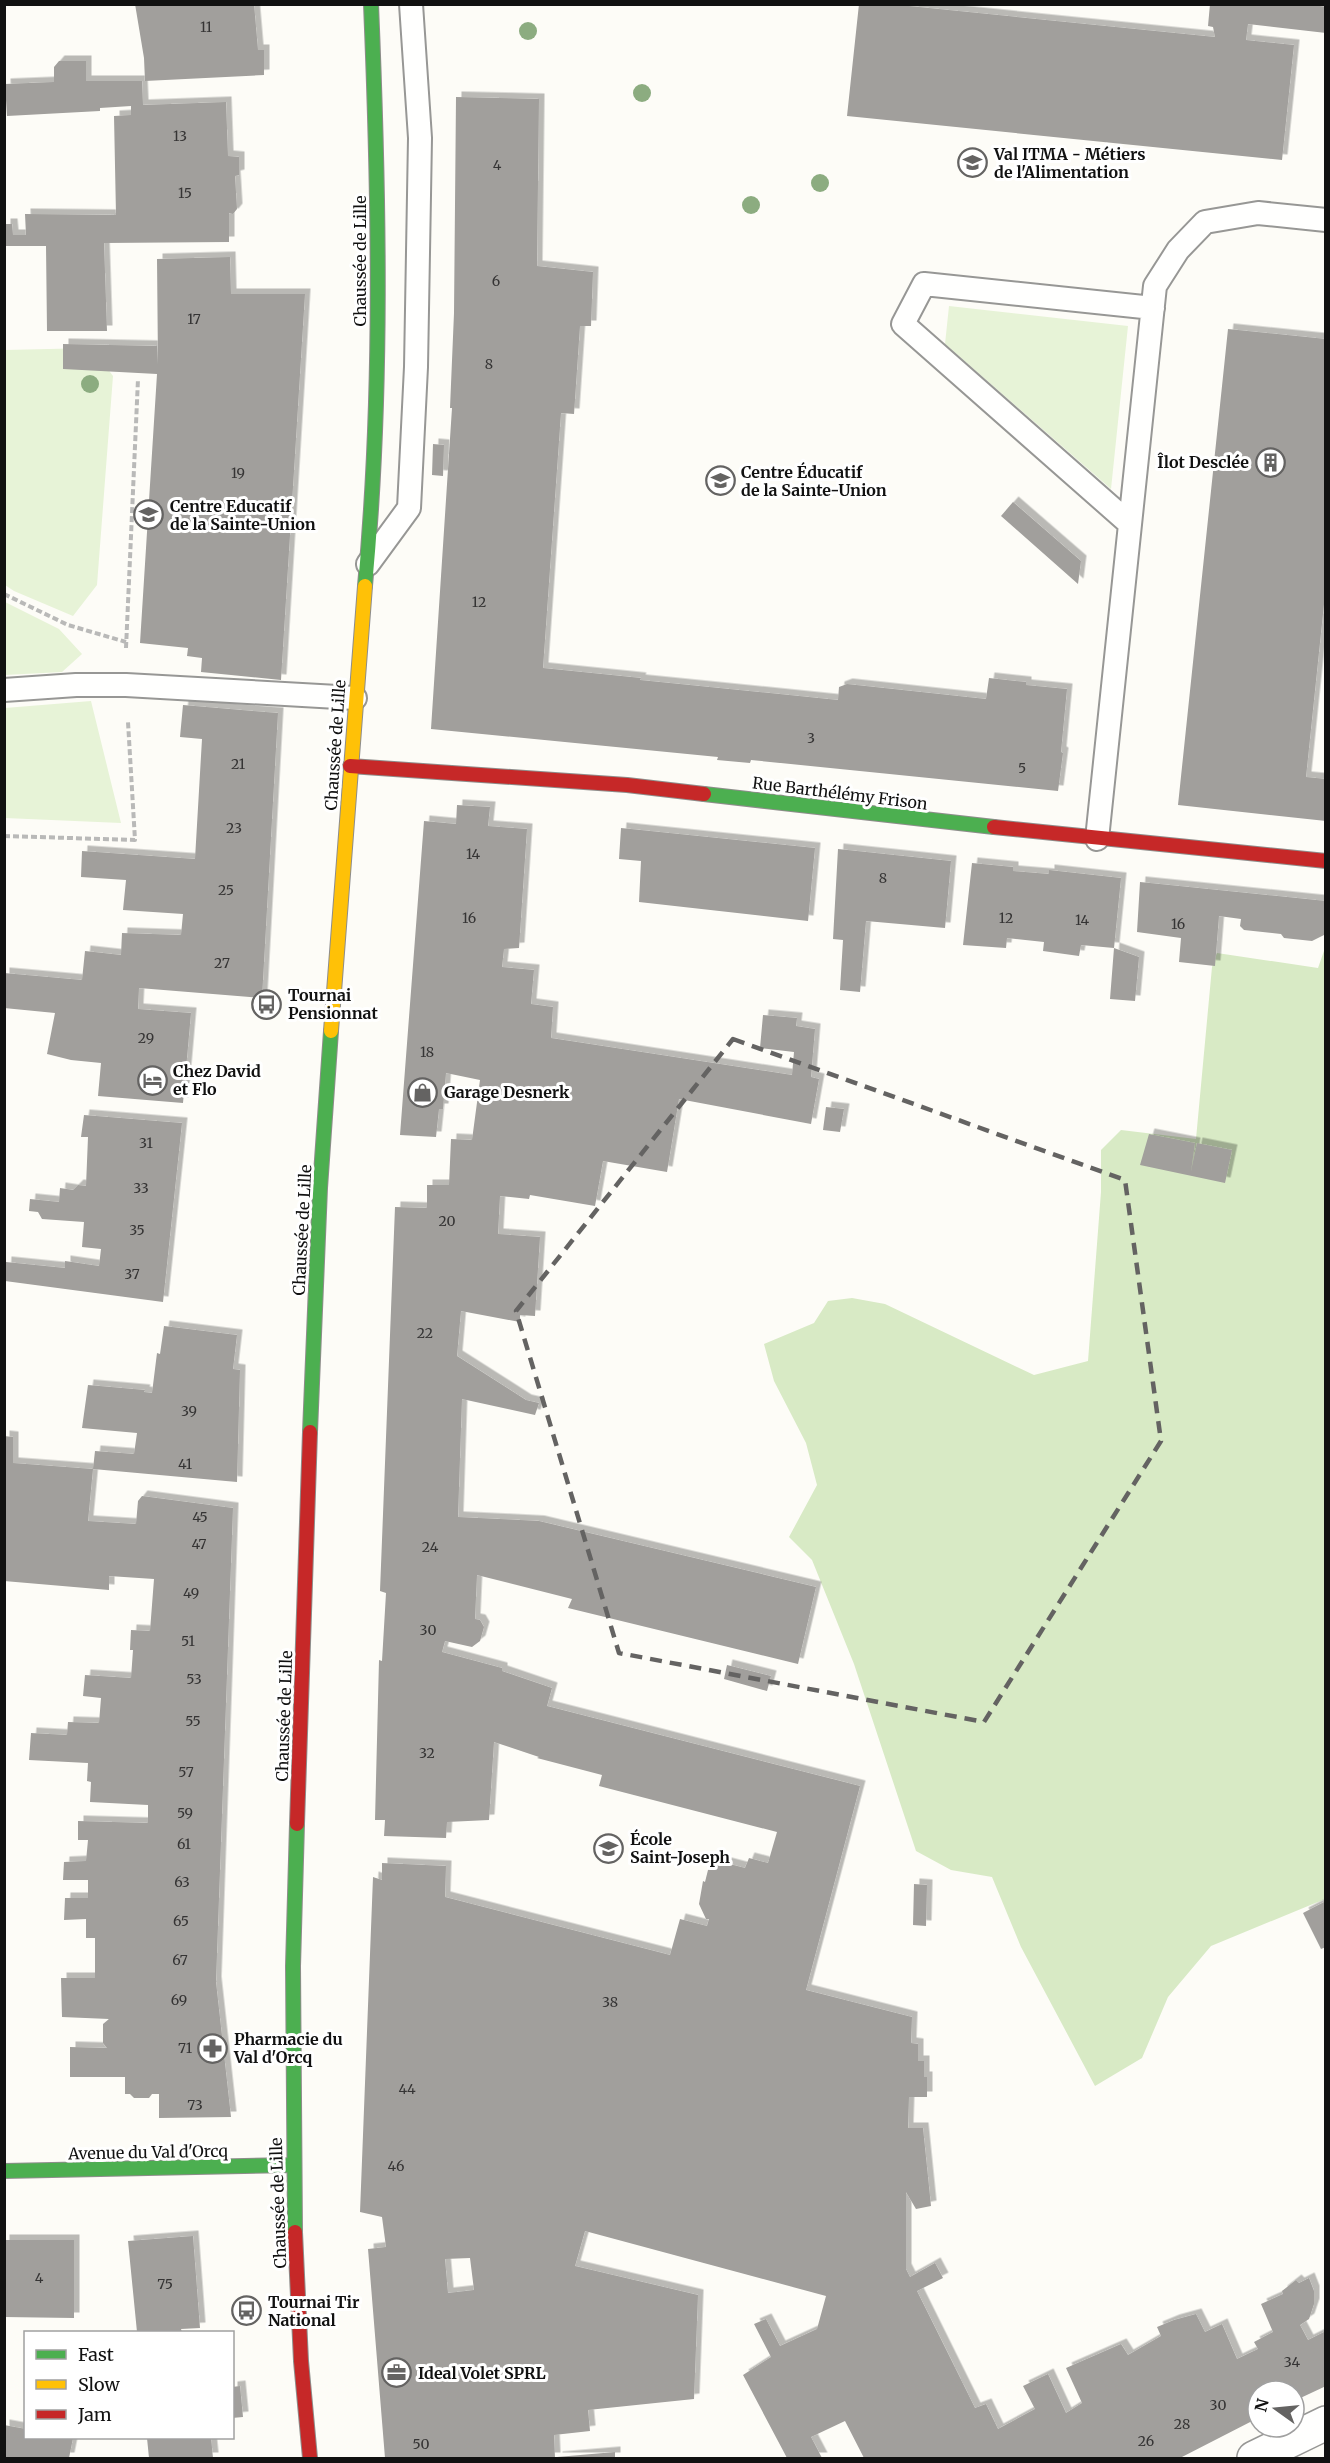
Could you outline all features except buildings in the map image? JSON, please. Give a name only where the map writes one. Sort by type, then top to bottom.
[{"type":"main road","name":"Chaussée de Lille","points":[[310,2458],[301,2361],[292,2165],[293,1966],[307,1493],[320,1188],[355,698],[368,564],[377,362],[377,214],[371,4]]},
{"type":"main road","name":"Rue Barthélémy Frison","points":[[350,766],[627,785],[1097,839],[1326,861]]},
{"type":"main road","name":"Avenue du Val d'Orcq","points":[[4,2171],[292,2165]]},
{"type":"street","points":[[1254,2458],[1326,2423]]},
{"type":"lane","points":[[368,564],[409,508],[416,367],[420,138],[411,4]]},
{"type":"lane","points":[[1097,839],[1155,286],[1178,250],[1205,222],[1258,213],[1326,220]]},
{"type":"lane","points":[[1130,524],[903,324],[924,284],[1153,308]]},
{"type":"lane","points":[[4,690],[76,685],[126,685],[355,698]]},
{"type":"path","points":[[4,836],[135,840],[126,685],[126,642],[138,379]]},
{"type":"path","points":[[4,594],[68,625],[126,642]]},
{"type":"highlighted area","points":[[733,1039],[1125,1180],[1161,1441],[984,1722],[619,1653],[516,1311]]},
{"type":"green space","points":[[949,306],[1128,326],[1111,489],[945,344]]},
{"type":"green space","points":[[92,348],[113,376],[97,585],[73,616],[5,585],[5,350]]},
{"type":"green space","points":[[5,602],[59,629],[82,654],[62,672],[5,675]]},
{"type":"green space","points":[[91,701],[121,823],[5,818],[5,708]]},
{"type":"green space","points":[[1325,948],[1325,1899],[1211,1946],[1168,1997],[1142,2058],[1095,2086],[1021,1947],[992,1877],[951,1870],[916,1851],[854,1664],[812,1560],[789,1537],[817,1485],[806,1443],[774,1381],[764,1344],[814,1323],[828,1301],[852,1298],[885,1304],[1034,1375],[1088,1361],[1101,1192],[1101,1150],[1121,1130],[1196,1139],[1212,967],[1217,953],[1318,968]]},
{"type":"traffic: fast","points":[[365,586],[375,441],[378,295],[371,4]]},
{"type":"traffic: fast","points":[[704,794],[994,827]]},
{"type":"traffic: fast","points":[[310,1432],[320,1188],[331,1031]]},
{"type":"traffic: fast","points":[[295,2232],[293,1966],[297,1824]]},
{"type":"traffic: fast","points":[[4,2171],[293,2165]]},
{"type":"traffic: slow","points":[[331,1031],[365,586]]},
{"type":"traffic: jam","points":[[350,766],[627,785],[704,794]]},
{"type":"traffic: jam","points":[[994,827],[1326,861]]},
{"type":"traffic: jam","points":[[297,1824],[310,1432]]},
{"type":"traffic: jam","points":[[295,2232],[301,2361],[310,2458]]},
{"type":"place","name":"Val ITMA - Métiers de l'Alimentation","points":[[973,163]]},
{"type":"place","name":"Îlot Desclée","points":[[1270,462]]},
{"type":"place","name":"Centre Éducatif de la Sainte-Union","points":[[720,481]]},
{"type":"place","name":"Centre Educatif de la Sainte-Union","points":[[149,515]]},
{"type":"place","name":"Tournai Pensionnat","points":[[267,1004]]},
{"type":"place","name":"Chez David et Flo","points":[[152,1080]]},
{"type":"place","name":"Garage Desnerk","points":[[423,1092]]},
{"type":"place","name":"École Saint-Joseph","points":[[609,1848]]},
{"type":"place","name":"Pharmacie du Val d'Orcq","points":[[213,2048]]},
{"type":"place","name":"Tournai Tir National","points":[[247,2311]]},
{"type":"place","name":"Ideal Volet SPRL","points":[[397,2373]]}]
